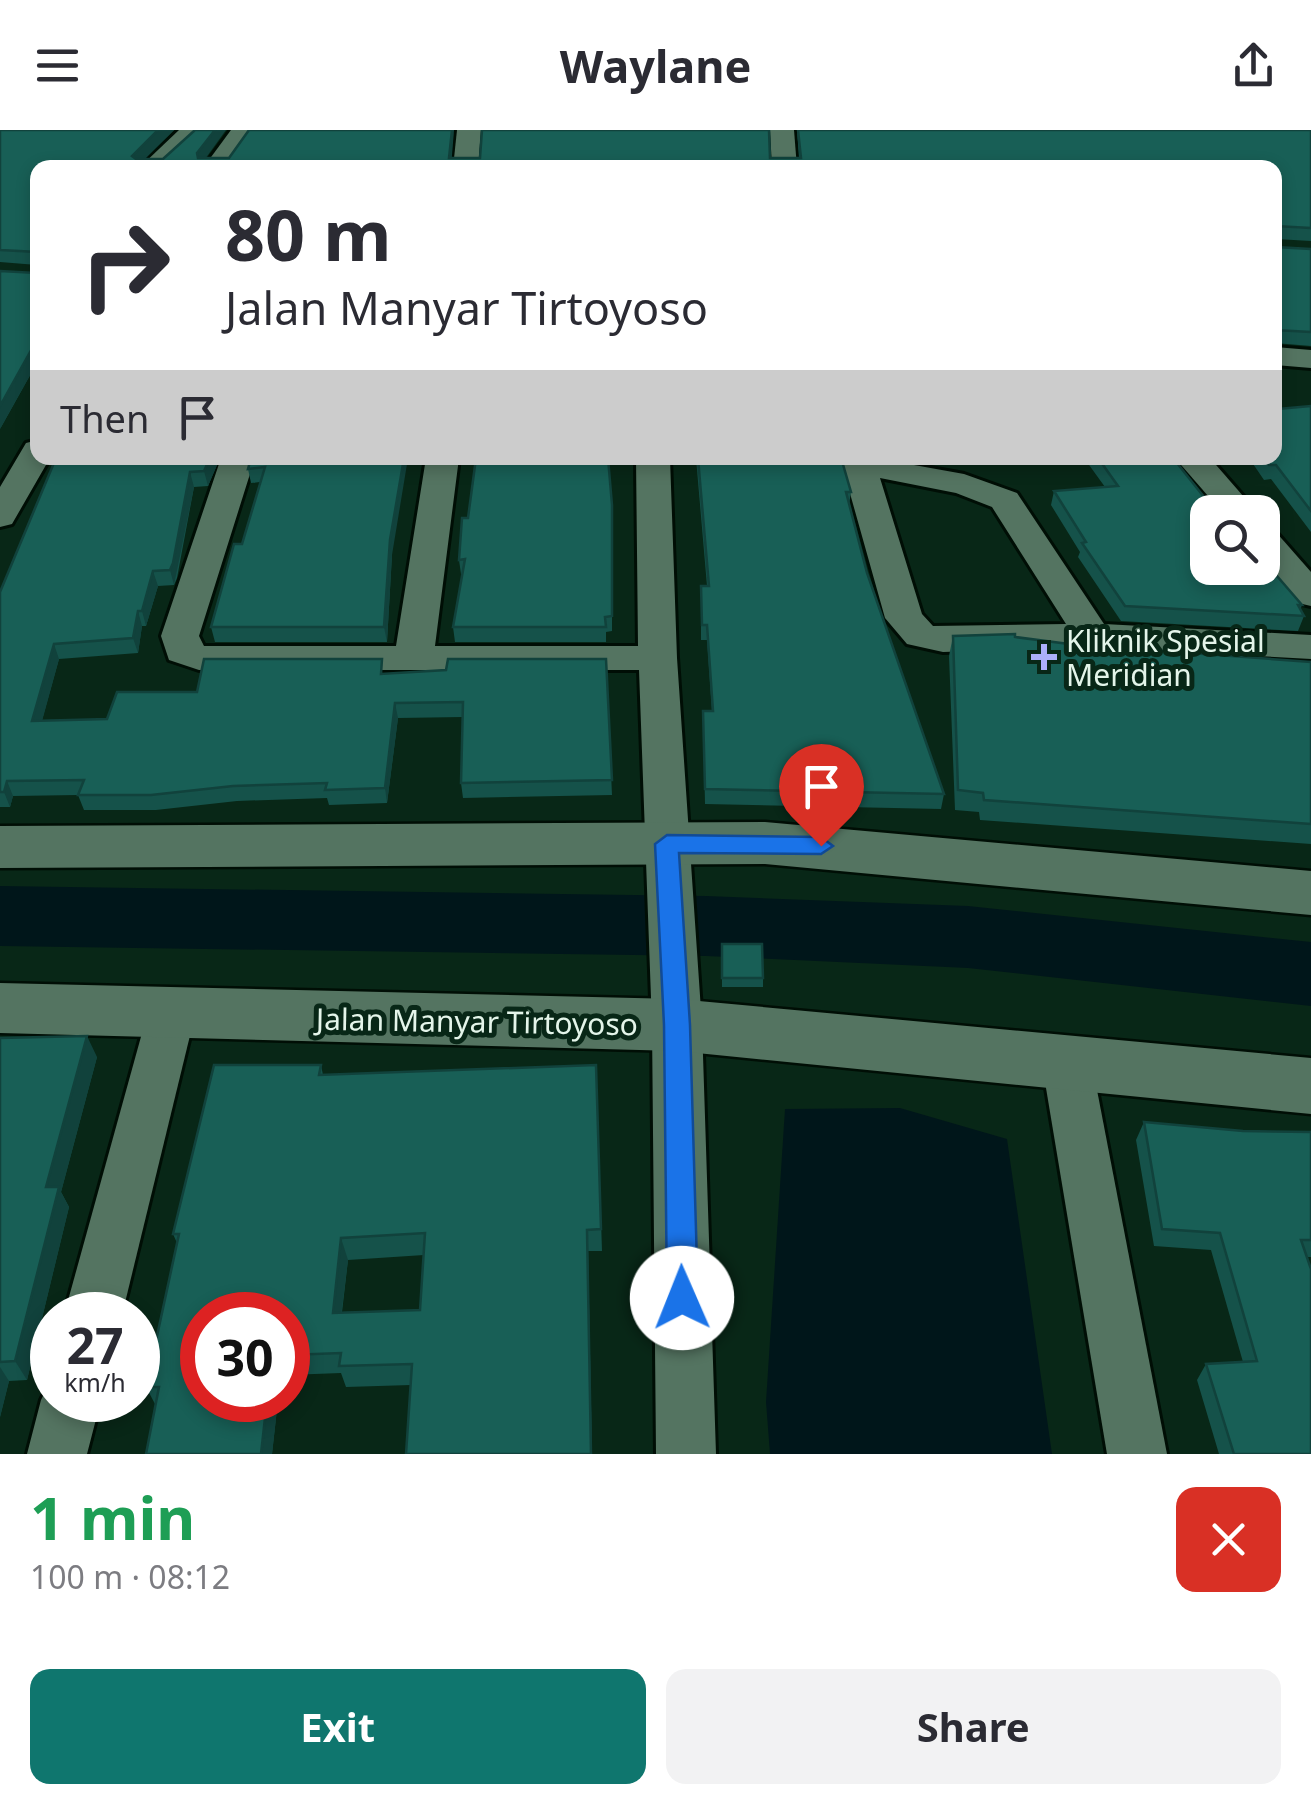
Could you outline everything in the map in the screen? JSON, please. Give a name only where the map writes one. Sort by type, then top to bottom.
[{"type":"street","points":[[160,160],[193,130]]},
{"type":"street","points":[[221,160],[243,130]]},
{"type":"street","points":[[466,160],[469,130]]},
{"type":"street","points":[[782,130],[784,160]]},
{"type":"street","points":[[1282,357],[1311,359]]},
{"type":"street","points":[[0,518],[30,464]]},
{"type":"street","points":[[236,465],[180,636],[183,652],[199,658],[658,658]]},
{"type":"street","points":[[414,658],[441,465]]},
{"type":"street","points":[[653,465],[658,658],[677,1025],[686,1454]]},
{"type":"street","points":[[843,465],[904,618],[920,635],[943,640],[1092,635],[1311,647]]},
{"type":"street","points":[[871,465],[964,484],[1005,500],[1092,635]]},
{"type":"street","points":[[1198,465],[1225,495]]},
{"type":"street","points":[[1280,560],[1311,595]]},
{"type":"street","points":[[0,847],[669,869],[821,846],[1311,893]]},
{"type":"street","name":"Jalan Manyar Tirtoyoso","points":[[0,1008],[677,1025],[1311,1086]]},
{"type":"street","points":[[99,1292],[171,1014]]},
{"type":"street","points":[[1067,1064],[1137,1454]]},
{"type":"street","points":[[57,1454],[65,1422]]},
{"type":"shaded area","points":[[900,1108],[1007,1139],[1052,1454],[770,1454],[766,1402],[785,1109]]},
{"type":"building","points":[[0,130],[158,130],[132,156],[163,159],[195,130],[215,130],[197,153],[198,158],[229,158],[249,130],[452,130],[449,158],[480,158],[482,130],[769,130],[770,158],[801,158],[798,130],[1311,130],[1311,228],[1282,226],[1282,160],[30,160],[30,252],[0,250]]},
{"type":"building","points":[[1282,247],[1311,249],[1311,332],[1282,330]]},
{"type":"building","points":[[0,271],[30,273],[30,352],[0,406]]},
{"type":"building","points":[[1311,406],[1311,511],[1276,465],[1282,465],[1282,409]]},
{"type":"building","points":[[53,465],[207,465],[204,471],[190,472],[173,563],[170,570],[153,571],[133,638],[54,644],[32,721],[107,719],[117,692],[197,692],[204,659],[382,659],[381,674],[446,670],[448,659],[606,659],[612,780],[461,783],[463,702],[395,703],[385,788],[325,790],[327,783],[233,786],[151,795],[78,795],[84,780],[7,781],[4,792],[0,792],[0,592]]},
{"type":"building","points":[[249,465],[403,465],[390,540],[384,627],[211,627],[234,544],[242,544],[265,467],[248,469]]},
{"type":"building","points":[[475,465],[609,465],[612,616],[605,617],[606,627],[453,627],[465,559],[459,560],[462,518],[468,518]]},
{"type":"building","points":[[699,465],[843,465],[851,492],[846,492],[867,573],[944,794],[705,789],[703,711],[713,711],[701,586],[709,586]]},
{"type":"building","points":[[1103,465],[1179,465],[1202,495],[1190,495],[1190,585],[1280,585],[1280,579],[1302,605],[1298,605],[1304,616],[1125,606],[1082,543],[1086,542],[1054,491],[1118,486]]},
{"type":"building","points":[[1015,634],[1069,644],[1311,662],[1311,824],[984,800],[983,793],[958,790],[953,636]]},
{"type":"building","points":[[722,944],[762,944],[763,978],[722,978]]},
{"type":"building","points":[[87,1036],[46,1187],[59,1187],[15,1361],[0,1362],[0,1038]]},
{"type":"building","points":[[214,1065],[321,1065],[319,1075],[596,1065],[601,1229],[587,1230],[591,1454],[406,1454],[412,1364],[339,1366],[341,1353],[310,1354],[310,1292],[180,1292],[180,1422],[265,1422],[261,1454],[146,1454],[152,1422],[160,1422],[160,1322],[179,1234],[173,1234]],"holes":[[[425,1233],[420,1310],[333,1313],[341,1238]]]},
{"type":"building","points":[[1144,1122],[1243,1131],[1311,1132],[1311,1240],[1301,1240],[1311,1269],[1311,1454],[1234,1454],[1206,1364],[1257,1361],[1220,1233],[1162,1229]]},
{"type":"waterway","points":[[0,916],[706,926],[968,937],[1311,974]]},
{"type":"place","name":"Kliknik Spesial Meridian","points":[[1044,657]]},
{"type":"route","points":[[682,1298],[677,1025],[667,844],[821,846]]}]
